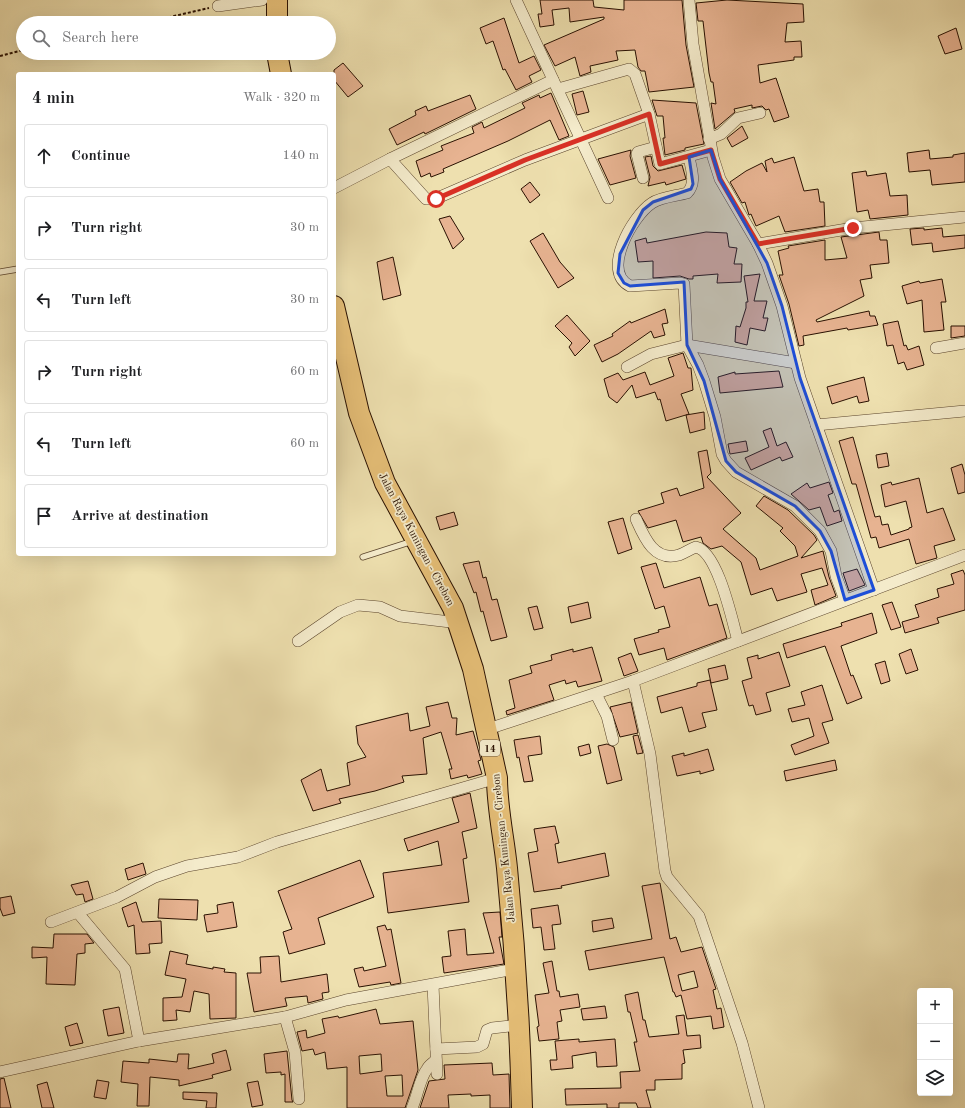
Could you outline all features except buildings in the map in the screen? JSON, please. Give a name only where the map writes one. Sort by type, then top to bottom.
[{"type":"highway","points":[[277,0],[277,16]]},
{"type":"highway","points":[[278,60],[281,72]]},
{"type":"highway","name":"Jalan Raya Kuningan - Cirebon","points":[[336,315],[359,413],[385,483],[418,539],[453,608],[459,623],[472,669],[497,778],[497,796],[507,868],[515,970],[519,1025],[522,1108]]},
{"type":"street","points":[[218,6],[262,0]]},
{"type":"street","points":[[516,0],[539,53],[608,198]]},
{"type":"street","points":[[689,0],[693,44],[709,139],[720,179],[758,244],[782,306],[796,363],[816,425],[874,590]]},
{"type":"street","points":[[336,187],[390,159],[555,85],[629,69],[635,74],[649,114],[660,164],[711,150]]},
{"type":"street","points":[[709,139],[721,134],[738,118],[760,113]]},
{"type":"street","points":[[390,159],[420,192],[430,200],[447,195],[525,160],[649,114]]},
{"type":"street","points":[[643,178],[637,154],[638,152],[656,147]]},
{"type":"street","points":[[689,157],[693,184],[690,189],[687,192],[653,202],[643,210],[626,237],[618,263],[618,273],[624,283],[630,286],[684,284],[687,345],[704,381],[715,418],[722,454],[736,472],[794,506],[820,531],[830,551],[836,576],[845,600]]},
{"type":"street","points":[[758,244],[853,228],[965,217]]},
{"type":"street","points":[[936,348],[965,343]]},
{"type":"street","points":[[627,367],[650,354],[687,345],[796,363]]},
{"type":"street","points":[[816,425],[965,411]]},
{"type":"street","points":[[636,519],[650,546],[658,553],[673,556],[696,548],[706,552],[711,558],[721,582],[738,641]]},
{"type":"street","points":[[485,730],[633,681],[965,554]]},
{"type":"street","points":[[298,641],[340,612],[358,605],[380,606],[400,616],[459,623]]},
{"type":"street","points":[[633,681],[650,754],[667,877],[699,916],[742,1043],[759,1108]]},
{"type":"street","points":[[596,694],[607,716],[613,740]]},
{"type":"street","points":[[51,922],[117,897],[155,877],[187,866],[238,857],[277,842],[497,778]]},
{"type":"street","points":[[78,913],[125,969],[139,1041]]},
{"type":"street","points":[[0,1072],[139,1041],[285,1017],[346,1000],[515,970]]},
{"type":"street","points":[[433,985],[437,1074]]},
{"type":"street","points":[[285,1017],[295,1052],[299,1099]]},
{"type":"street","points":[[412,1108],[418,1096],[424,1074],[436,1054],[477,1047],[483,1044],[487,1030],[492,1028],[519,1025]]},
{"type":"lane","points":[[0,272],[16,269]]},
{"type":"lane","points":[[363,557],[418,539]]},
{"type":"path","points":[[174,16],[218,6]]},
{"type":"path","points":[[0,56],[16,52]]},
{"type":"highlighted area","points":[[711,150],[720,179],[767,263],[782,306],[800,378],[874,590],[845,600],[831,551],[820,531],[795,506],[736,472],[726,461],[704,381],[687,345],[684,282],[630,286],[624,283],[618,273],[620,254],[643,210],[653,202],[691,189],[693,184],[689,157]]},
{"type":"route","points":[[436,199],[525,160],[649,114],[660,164],[711,150],[720,179],[758,244],[853,228]]}]
